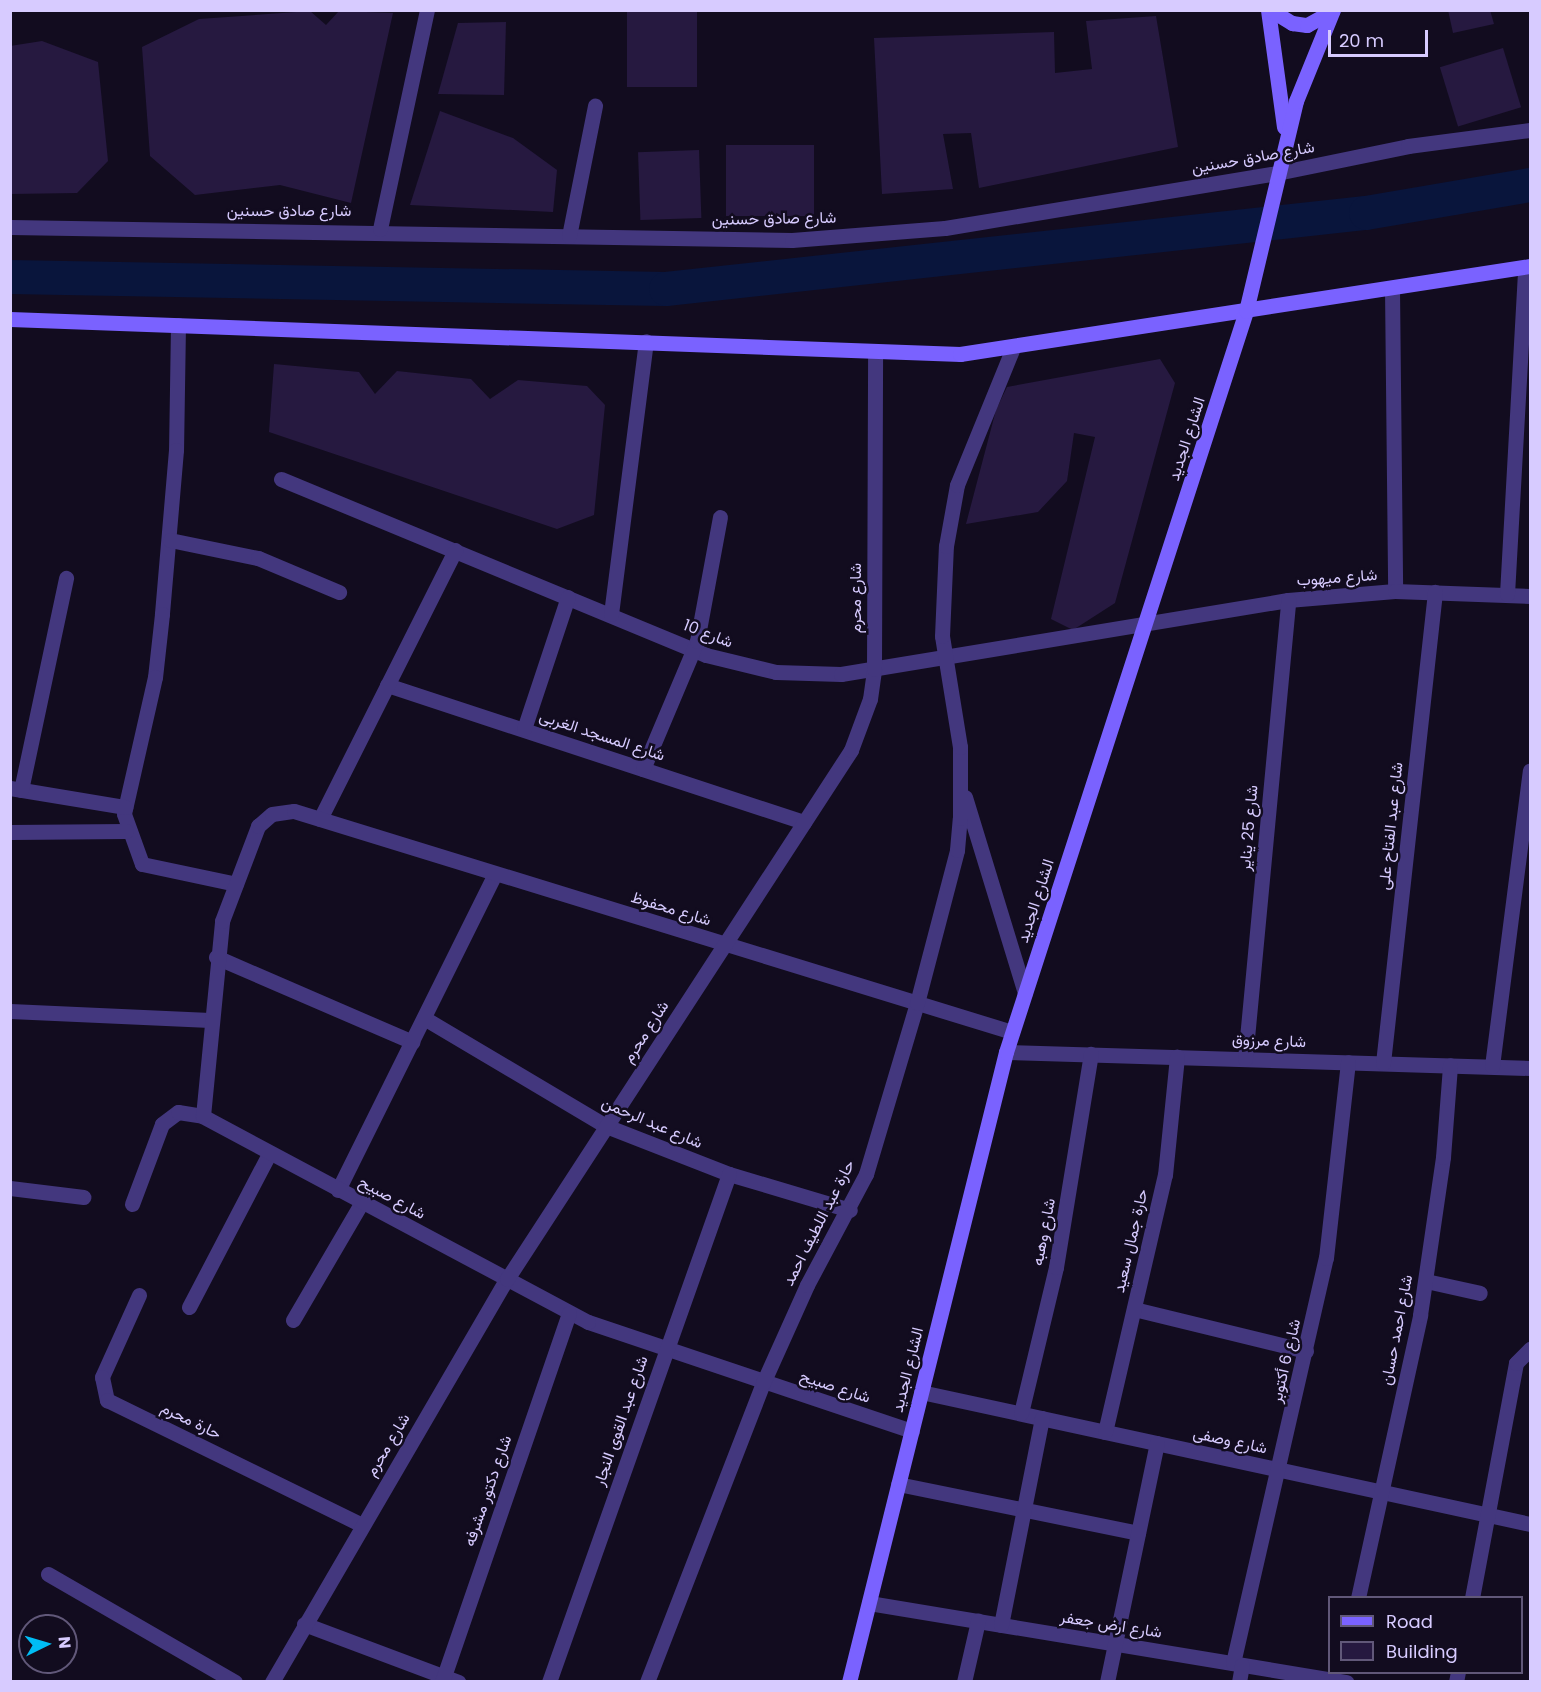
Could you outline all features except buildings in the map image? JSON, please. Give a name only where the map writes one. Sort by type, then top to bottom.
[{"type":"main road","points":[[1270,10],[1292,23],[1307,25],[1333,10]]},
{"type":"main road","name":"الشارع الجديد","points":[[1270,10],[1280,72],[1284,139]]},
{"type":"main road","name":"الشارع الجديد","points":[[849,1682],[1006,1052],[1148,620],[1246,311],[1284,139],[1333,10]]},
{"type":"main road","points":[[10,319],[646,341],[875,354],[1013,348],[1527,267]]},
{"type":"street","points":[[380,229],[427,10]]},
{"type":"street","points":[[569,236],[595,106]]},
{"type":"street","name":"شارع صادق حسنين","points":[[10,227],[380,229],[569,236],[792,240],[945,228],[1277,173],[1408,146],[1530,130]]},
{"type":"street","points":[[1507,594],[1527,267]]},
{"type":"street","points":[[1392,288],[1395,591]]},
{"type":"street","points":[[178,325],[170,540],[155,677],[125,807],[126,831],[142,864],[236,884]]},
{"type":"street","points":[[611,614],[646,341]]},
{"type":"street","name":"حارة عبد اللطيف احمد","points":[[646,1682],[763,1383],[807,1285],[850,1210],[879,1139],[917,1003],[957,850],[961,786],[956,709],[946,657],[942,591],[957,485],[1013,348]]},
{"type":"street","name":"شارع محرم","points":[[272,1682],[507,1279],[851,750],[870,699],[874,669],[875,354]]},
{"type":"street","name":"شارع 10","points":[[281,479],[694,649],[776,672],[842,674],[1148,620]]},
{"type":"street","points":[[643,769],[694,649],[720,517]]},
{"type":"street","points":[[170,540],[258,558],[339,592]]},
{"type":"street","points":[[132,1204],[162,1124],[178,1112],[203,1116],[216,957],[236,884],[254,834],[264,819],[294,811],[320,819],[455,550]]},
{"type":"street","points":[[66,578],[16,789],[125,807]]},
{"type":"street","name":"شارع ميهوب","points":[[1148,620],[1288,600],[1395,591],[1530,596]]},
{"type":"street","name":"شارع عبد الفتاح على","points":[[1383,1063],[1435,592]]},
{"type":"street","points":[[524,729],[568,597]]},
{"type":"street","name":"شارع 25 يناير","points":[[1245,1059],[1288,600]]},
{"type":"street","name":"شارع المسجد الغربى","points":[[387,685],[804,822]]},
{"type":"street","points":[[1492,1066],[1530,770]]},
{"type":"street","points":[[961,786],[1025,993]]},
{"type":"street","name":"شارع محفوظ","points":[[320,819],[1012,1032]]},
{"type":"street","points":[[10,832],[126,831]]},
{"type":"street","points":[[338,1190],[495,874]]},
{"type":"street","points":[[216,957],[412,1042]]},
{"type":"street","points":[[10,1011],[210,1020]]},
{"type":"street","name":"شارع عبد الرحمن","points":[[424,1018],[606,1126],[729,1174],[850,1210]]},
{"type":"street","name":"شارع مرزوق","points":[[1006,1052],[1530,1068]]},
{"type":"street","name":"شارع وهبه","points":[[1021,1413],[1062,1237],[1091,1054]]},
{"type":"street","name":"حارة جمال سعيد","points":[[1105,1432],[1165,1175],[1177,1057]]},
{"type":"street","name":"شارع 6 أكتوبر","points":[[1239,1682],[1238,1664],[1329,1236],[1348,1062]]},
{"type":"street","name":"شارع احمد حسان","points":[[1358,1596],[1426,1281],[1450,1065]]},
{"type":"street","name":"شارع صبيح","points":[[203,1116],[269,1154],[569,1312],[664,1351],[912,1431]]},
{"type":"street","points":[[189,1307],[269,1154]]},
{"type":"street","name":"شارع عبد القوى النجار","points":[[549,1682],[664,1351],[729,1174]]},
{"type":"street","points":[[10,1188],[82,1197]]},
{"type":"street","points":[[293,1320],[362,1202]]},
{"type":"street","points":[[1426,1281],[1480,1293]]},
{"type":"street","name":"حارة محرم","points":[[139,1295],[102,1377],[107,1400],[362,1525]]},
{"type":"street","points":[[1134,1309],[1306,1351]]},
{"type":"street","name":"شارع دكتور مشرفه","points":[[448,1680],[569,1312]]},
{"type":"street","points":[[1472,1596],[1516,1363],[1530,1348]]},
{"type":"street","name":"شارع وصفى","points":[[921,1392],[1530,1524]]},
{"type":"street","points":[[1001,1625],[1042,1418]]},
{"type":"street","points":[[1107,1682],[1157,1443]]},
{"type":"street","points":[[898,1484],[1138,1533]]},
{"type":"street","points":[[48,1574],[235,1682]]},
{"type":"street","name":"شارع ارض جعفر","points":[[868,1603],[1238,1664],[1342,1678]]},
{"type":"street","points":[[964,1682],[978,1621]]},
{"type":"street","points":[[304,1624],[448,1680]]},
{"type":"waterway","points":[[10,277],[666,289],[1366,213],[1530,185]]}]
